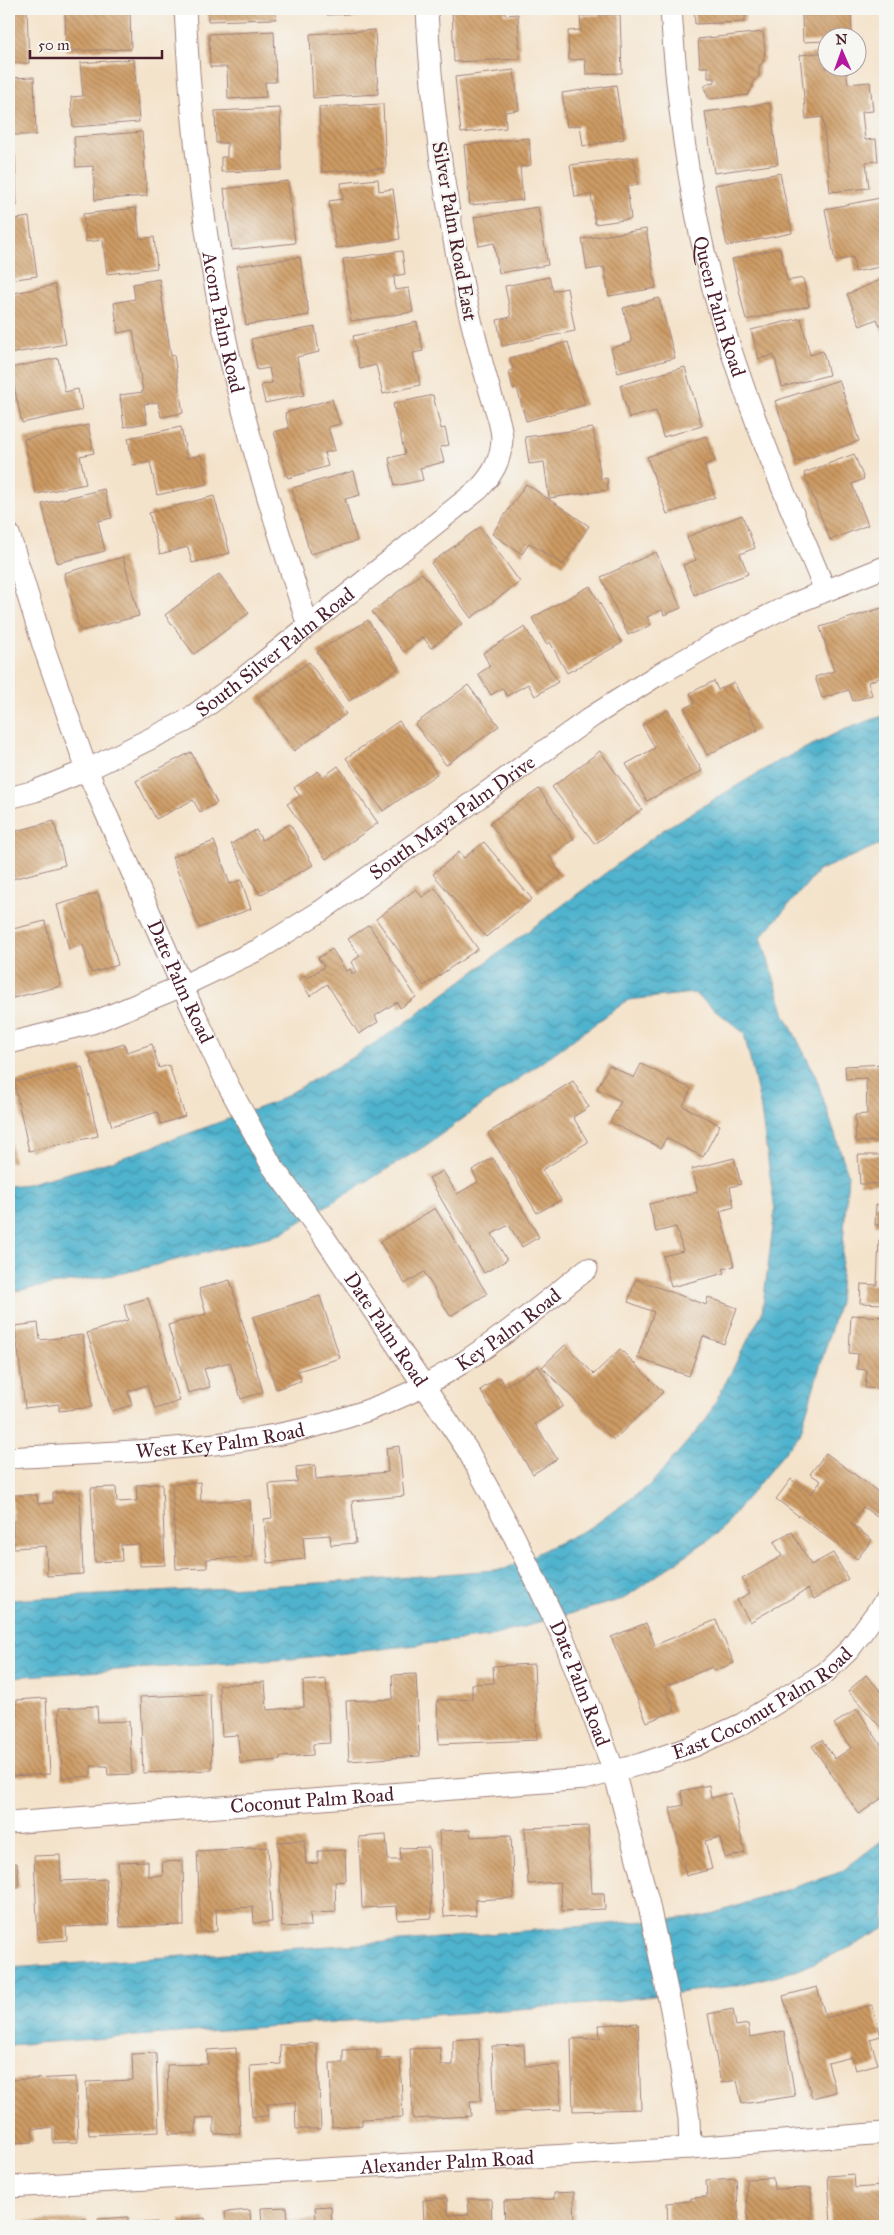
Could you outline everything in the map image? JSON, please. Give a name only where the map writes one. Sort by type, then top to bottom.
[{"type":"street","name":"Acorn Palm Road","points":[[185,9],[198,180],[225,334],[250,438],[308,626]]},
{"type":"street","name":"Silver Palm Road East","points":[[427,9],[433,98],[443,179],[457,260],[475,339],[502,437],[501,450]]},
{"type":"street","name":"Queen Palm Road","points":[[671,9],[683,140],[692,196],[728,342],[752,413],[825,590]]},
{"type":"street","name":"South Silver Palm Road","points":[[9,798],[35,791],[87,770],[186,721],[231,688],[479,489],[492,475],[501,450]]},
{"type":"street","name":"Date Palm Road","points":[[9,534],[44,645],[87,770],[182,986],[228,1085],[272,1166],[324,1237],[468,1451],[514,1536],[563,1637],[614,1771],[648,1901],[671,2009],[689,2118],[690,2148]]},
{"type":"street","name":"South Maya Palm Drive","points":[[9,1043],[92,1023],[182,986],[258,950],[321,911],[593,716],[656,676],[721,639],[825,590],[885,567]]},
{"type":"street","name":"Key Palm Road","points":[[425,1385],[516,1326],[587,1269]]},
{"type":"street","name":"West Key Palm Road","points":[[9,1458],[212,1445],[269,1437],[326,1424],[363,1412],[425,1385]]},
{"type":"street","name":"East Coconut Palm Road","points":[[614,1771],[642,1764],[694,1746],[742,1724],[784,1699],[825,1673],[849,1650],[885,1601]]},
{"type":"street","name":"Coconut Palm Road","points":[[9,1823],[585,1779],[614,1771]]},
{"type":"street","name":"Alexander Palm Road","points":[[9,2187],[690,2148],[885,2133]]},
{"type":"water","points":[[885,715],[885,842],[818,871],[761,937],[785,1015],[816,1077],[848,1174],[839,1302],[800,1434],[718,1533],[623,1599],[488,1637],[292,1659],[9,1677],[9,1600],[372,1580],[505,1569],[593,1526],[651,1484],[706,1420],[762,1313],[775,1211],[760,1103],[744,1033],[694,993],[628,1000],[425,1146],[280,1234],[124,1273],[9,1292],[9,1186],[27,1184],[116,1160],[275,1102],[353,1057],[404,1024],[663,830],[775,763],[843,730]]},
{"type":"water","points":[[885,1838],[885,1928],[851,1947],[795,1971],[733,1986],[589,2004],[9,2045],[9,1968],[402,1941],[706,1916],[841,1872]]},
{"type":"building","points":[[9,9],[27,9],[29,63],[9,63]]},
{"type":"building","points":[[65,9],[130,9],[131,49],[66,51]]},
{"type":"building","points":[[208,9],[275,9],[276,19],[208,21]]},
{"type":"building","points":[[326,9],[371,9],[371,13],[327,15]]},
{"type":"building","points":[[452,9],[505,9],[505,15],[518,14],[520,59],[454,62]]},
{"type":"building","points":[[694,9],[745,9],[745,22],[695,24]]},
{"type":"building","points":[[815,9],[851,9],[852,28],[816,28],[816,41],[803,42],[802,15],[815,15]]},
{"type":"building","points":[[620,14],[622,73],[586,74],[585,59],[569,60],[568,31],[581,30],[580,16]]},
{"type":"building","points":[[375,30],[378,94],[313,98],[310,34]]},
{"type":"building","points":[[274,31],[276,82],[265,82],[266,97],[228,99],[227,67],[210,67],[209,34]]},
{"type":"building","points":[[763,32],[765,51],[763,62],[759,66],[759,76],[753,81],[753,86],[748,95],[709,99],[704,87],[708,83],[715,82],[715,78],[708,78],[708,67],[700,67],[698,39]]},
{"type":"building","points":[[816,53],[816,78],[847,78],[848,84],[870,82],[873,111],[862,112],[865,140],[876,139],[878,161],[866,162],[869,188],[830,192],[823,117],[806,119],[800,55]]},
{"type":"building","points":[[134,59],[139,122],[73,127],[71,97],[83,96],[80,63]]},
{"type":"building","points":[[514,70],[519,110],[505,112],[506,128],[461,133],[455,77]]},
{"type":"building","points":[[34,77],[36,135],[9,135],[9,78]]},
{"type":"building","points":[[616,85],[624,139],[583,146],[580,125],[567,127],[562,93]]},
{"type":"building","points":[[770,103],[778,164],[714,173],[705,112]]},
{"type":"building","points":[[383,104],[386,168],[322,172],[319,107]]},
{"type":"building","points":[[280,108],[282,170],[221,172],[221,157],[227,157],[227,143],[216,143],[215,111]]},
{"type":"building","points":[[142,132],[147,196],[95,200],[93,166],[76,167],[74,137]]},
{"type":"building","points":[[529,138],[531,165],[520,167],[523,200],[470,205],[464,145]]},
{"type":"building","points":[[9,155],[15,155],[17,206],[9,206]]},
{"type":"building","points":[[634,157],[638,185],[627,186],[631,219],[595,224],[591,194],[575,197],[570,165]]},
{"type":"building","points":[[780,173],[792,233],[727,246],[715,185]]},
{"type":"building","points":[[378,179],[379,191],[393,189],[400,239],[336,248],[329,201],[343,199],[341,183]]},
{"type":"building","points":[[288,181],[295,243],[232,250],[224,189]]},
{"type":"building","points":[[885,197],[885,266],[855,272],[853,257],[835,261],[825,209]]},
{"type":"building","points":[[538,207],[548,265],[499,273],[494,243],[479,246],[474,217]]},
{"type":"building","points":[[136,208],[140,239],[154,237],[157,268],[107,274],[103,240],[86,242],[83,214]]},
{"type":"building","points":[[29,217],[37,276],[9,280],[9,220]]},
{"type":"building","points":[[646,229],[656,288],[609,296],[604,267],[587,270],[582,239]]},
{"type":"building","points":[[780,248],[787,281],[803,278],[809,306],[746,320],[732,259]]},
{"type":"building","points":[[402,251],[405,274],[394,276],[395,290],[409,288],[413,312],[351,321],[343,259]]},
{"type":"building","points":[[300,257],[309,315],[246,325],[237,266]]},
{"type":"building","points":[[549,277],[553,291],[567,288],[575,331],[502,346],[497,320],[511,317],[505,286]]},
{"type":"building","points":[[885,278],[885,338],[877,319],[860,326],[847,294]]},
{"type":"building","points":[[159,279],[171,356],[174,355],[183,413],[161,417],[158,402],[144,404],[147,423],[124,427],[120,395],[143,392],[133,330],[118,333],[114,303],[135,299],[133,284]]},
{"type":"building","points":[[55,285],[66,344],[9,354],[9,294]]},
{"type":"building","points":[[659,298],[675,358],[618,373],[611,348],[632,342],[623,308]]},
{"type":"building","points":[[801,318],[810,355],[823,351],[829,375],[782,387],[774,355],[759,359],[751,330]]},
{"type":"building","points":[[417,322],[423,351],[413,353],[420,385],[383,394],[376,365],[360,369],[353,336]]},
{"type":"building","points":[[315,327],[319,352],[297,357],[304,395],[265,403],[261,385],[272,383],[269,368],[257,370],[251,339]]},
{"type":"building","points":[[568,342],[585,405],[526,421],[517,388],[513,389],[509,371],[513,370],[510,358]]},
{"type":"building","points":[[58,358],[65,392],[78,389],[82,410],[22,423],[10,368]]},
{"type":"building","points":[[685,367],[702,426],[663,437],[656,411],[629,418],[620,385]]},
{"type":"building","points":[[839,380],[859,441],[796,462],[775,401]]},
{"type":"building","points":[[433,395],[441,429],[445,428],[449,445],[440,447],[444,462],[420,468],[423,480],[395,486],[389,458],[405,454],[393,404]]},
{"type":"building","points":[[332,399],[340,424],[328,427],[335,450],[324,453],[328,466],[288,478],[274,432],[289,428],[285,413]]},
{"type":"building","points":[[88,425],[94,453],[80,456],[86,484],[36,494],[24,439]]},
{"type":"building","points":[[181,427],[187,458],[201,455],[207,484],[157,495],[150,462],[133,465],[128,438]]},
{"type":"building","points":[[593,428],[601,479],[607,478],[608,490],[549,498],[544,462],[529,464],[525,437]]},
{"type":"building","points":[[706,436],[715,461],[704,465],[715,497],[667,514],[647,457]]},
{"type":"building","points":[[854,454],[864,479],[852,484],[868,525],[830,540],[804,473]]},
{"type":"building","points":[[354,471],[360,495],[345,499],[357,541],[310,554],[292,488]]},
{"type":"building","points":[[526,484],[589,526],[563,565],[529,543],[522,554],[492,534]]},
{"type":"building","points":[[104,489],[112,518],[98,521],[105,551],[57,563],[42,504]]},
{"type":"building","points":[[214,496],[230,553],[192,563],[188,547],[160,554],[149,513]]},
{"type":"building","points":[[742,515],[755,548],[740,554],[748,574],[694,595],[683,565],[696,560],[687,537]]},
{"type":"building","points":[[480,527],[520,582],[471,618],[431,563]]},
{"type":"building","points":[[656,552],[681,608],[664,615],[662,610],[647,617],[651,625],[628,635],[601,577]]},
{"type":"building","points":[[123,557],[139,616],[80,631],[64,573]]},
{"type":"building","points":[[422,573],[462,624],[431,648],[423,637],[404,652],[372,612]]},
{"type":"building","points":[[219,574],[249,613],[194,654],[165,615]]},
{"type":"building","points":[[590,586],[622,643],[567,673],[550,642],[546,644],[532,618]]},
{"type":"building","points":[[885,607],[885,676],[868,682],[872,695],[853,701],[849,690],[822,698],[815,677],[834,671],[820,627]]},
{"type":"building","points":[[368,620],[399,668],[349,701],[317,652]]},
{"type":"building","points":[[525,627],[558,682],[535,696],[528,684],[507,696],[502,688],[491,695],[478,674],[490,666],[483,653]]},
{"type":"building","points":[[309,662],[346,714],[294,751],[257,698]]},
{"type":"building","points":[[714,681],[718,690],[734,682],[758,730],[707,755],[684,708],[695,703],[690,693]]},
{"type":"building","points":[[468,685],[499,726],[446,765],[415,724]]},
{"type":"building","points":[[668,710],[702,771],[647,801],[626,764],[655,748],[642,725]]},
{"type":"building","points":[[399,721],[437,774],[383,811],[346,758]]},
{"type":"building","points":[[600,751],[642,809],[595,844],[552,787]]},
{"type":"building","points":[[191,752],[217,803],[200,812],[193,800],[156,819],[136,781]]},
{"type":"building","points":[[338,766],[378,823],[326,859],[287,804],[300,796],[294,788],[318,771],[323,777]]},
{"type":"building","points":[[539,789],[574,839],[549,856],[562,875],[538,892],[490,823]]},
{"type":"building","points":[[54,821],[65,865],[9,880],[9,833]]},
{"type":"building","points":[[290,824],[313,865],[260,895],[231,844],[256,830],[262,840]]},
{"type":"building","points":[[214,841],[230,884],[241,880],[251,909],[199,928],[172,857]]},
{"type":"building","points":[[484,842],[532,899],[486,937],[433,874],[459,852],[464,858]]},
{"type":"building","points":[[435,888],[478,949],[424,986],[376,919],[416,889],[422,897]]},
{"type":"building","points":[[98,893],[118,965],[91,973],[83,945],[69,949],[57,905]]},
{"type":"building","points":[[45,921],[61,986],[9,999],[9,930]]},
{"type":"building","points":[[369,925],[416,997],[400,1008],[397,1002],[375,1016],[378,1022],[359,1034],[327,984],[310,996],[299,979],[305,975],[307,978],[324,967],[318,958],[332,949],[346,971],[350,969],[352,974],[356,971],[351,962],[360,956],[348,939]]},
{"type":"building","points":[[124,1044],[127,1052],[152,1044],[159,1068],[169,1065],[185,1116],[161,1124],[157,1112],[112,1126],[89,1055]]},
{"type":"building","points":[[641,1064],[691,1089],[683,1106],[720,1125],[703,1157],[666,1138],[661,1148],[610,1122],[621,1101],[597,1089],[609,1065],[634,1078]]},
{"type":"building","points":[[885,1064],[885,1141],[856,1142],[855,1115],[867,1114],[866,1078],[846,1079],[845,1066]]},
{"type":"building","points":[[82,1067],[98,1136],[29,1151],[14,1082]]},
{"type":"building","points":[[573,1081],[589,1107],[573,1117],[588,1142],[542,1170],[561,1200],[537,1213],[488,1133]]},
{"type":"building","points":[[9,1127],[14,1162],[9,1163]]},
{"type":"building","points":[[858,1155],[885,1155],[885,1184],[860,1184]]},
{"type":"building","points":[[493,1158],[539,1237],[522,1247],[509,1225],[492,1234],[507,1260],[484,1273],[429,1178],[443,1171],[457,1194],[478,1182],[472,1170]]},
{"type":"building","points":[[734,1158],[741,1184],[730,1187],[734,1207],[720,1211],[734,1266],[723,1269],[725,1273],[671,1287],[663,1256],[683,1251],[676,1227],[656,1232],[649,1204],[698,1192],[692,1169]]},
{"type":"building","points":[[885,1204],[885,1225],[875,1225],[876,1205]]},
{"type":"building","points":[[435,1208],[487,1294],[450,1316],[424,1272],[405,1284],[380,1242]]},
{"type":"building","points":[[879,1240],[885,1241],[885,1304],[860,1303],[861,1284],[877,1285]]},
{"type":"building","points":[[636,1279],[706,1305],[708,1297],[737,1308],[724,1344],[703,1336],[689,1376],[637,1358],[654,1312],[628,1302]]},
{"type":"building","points":[[230,1280],[263,1392],[241,1399],[230,1362],[204,1369],[210,1387],[188,1393],[168,1325],[206,1314],[199,1289]]},
{"type":"building","points":[[320,1296],[340,1358],[298,1371],[301,1381],[276,1389],[253,1317]]},
{"type":"building","points":[[148,1298],[180,1401],[155,1409],[147,1385],[128,1391],[132,1405],[112,1411],[87,1333],[128,1320],[124,1305]]},
{"type":"building","points":[[851,1315],[885,1317],[885,1389],[865,1388],[867,1370],[857,1369],[858,1354],[849,1353]]},
{"type":"building","points":[[38,1323],[40,1340],[83,1335],[92,1407],[59,1411],[59,1404],[25,1408],[15,1326]]},
{"type":"building","points":[[565,1345],[594,1374],[620,1349],[663,1392],[614,1440],[542,1367]]},
{"type":"building","points":[[538,1366],[563,1406],[535,1424],[557,1459],[533,1474],[480,1390],[500,1377],[505,1386]]},
{"type":"building","points":[[399,1446],[404,1496],[352,1501],[356,1543],[331,1545],[330,1535],[303,1537],[305,1559],[268,1563],[264,1519],[272,1518],[269,1484],[297,1482],[296,1467],[315,1465],[316,1479],[388,1472],[386,1448]]},
{"type":"building","points":[[826,1453],[885,1497],[885,1511],[880,1519],[863,1507],[851,1524],[872,1540],[857,1559],[776,1499],[791,1479],[811,1494],[821,1481],[810,1474]]},
{"type":"building","points":[[200,1482],[201,1502],[250,1500],[253,1557],[207,1559],[207,1568],[176,1569],[172,1484]]},
{"type":"building","points":[[162,1484],[165,1565],[140,1566],[139,1544],[121,1545],[122,1561],[95,1562],[91,1488],[116,1487],[117,1502],[137,1501],[136,1485]]},
{"type":"building","points":[[80,1492],[83,1574],[47,1576],[46,1546],[14,1548],[12,1495],[37,1495],[38,1504],[53,1503],[53,1493]]},
{"type":"building","points":[[792,1532],[811,1565],[833,1553],[848,1579],[814,1599],[808,1589],[750,1622],[737,1600],[750,1593],[742,1579],[782,1556],[774,1542]]},
{"type":"building","points":[[716,1620],[734,1663],[714,1671],[712,1667],[665,1686],[675,1711],[647,1722],[611,1637],[646,1623],[655,1645]]},
{"type":"building","points":[[534,1664],[537,1740],[439,1744],[437,1700],[472,1699],[472,1684],[494,1683],[493,1666]]},
{"type":"building","points":[[416,1674],[420,1756],[349,1761],[346,1701],[393,1699],[392,1675]]},
{"type":"building","points":[[866,1675],[885,1696],[885,1732],[848,1691]]},
{"type":"building","points":[[326,1679],[330,1743],[313,1744],[313,1755],[280,1757],[280,1760],[240,1763],[238,1735],[222,1736],[219,1685],[265,1682],[267,1710],[304,1707],[303,1681]]},
{"type":"building","points":[[210,1694],[212,1770],[143,1773],[140,1697]]},
{"type":"building","points":[[46,1698],[50,1774],[9,1776],[9,1716],[17,1716],[16,1700]]},
{"type":"building","points":[[97,1706],[98,1722],[129,1721],[132,1774],[108,1775],[107,1766],[91,1766],[91,1776],[62,1778],[59,1708]]},
{"type":"building","points":[[857,1709],[885,1751],[885,1796],[859,1814],[812,1746],[822,1740],[835,1759],[851,1748],[834,1724]]},
{"type":"building","points":[[709,1785],[711,1798],[731,1793],[745,1853],[725,1858],[720,1837],[705,1841],[712,1869],[686,1876],[670,1808],[684,1805],[681,1791]]},
{"type":"building","points":[[588,1826],[592,1893],[604,1893],[605,1909],[562,1911],[560,1882],[528,1884],[525,1828]]},
{"type":"building","points":[[470,1830],[471,1837],[511,1835],[514,1898],[475,1900],[476,1915],[444,1917],[439,1831]]},
{"type":"building","points":[[386,1835],[388,1860],[401,1860],[400,1848],[429,1847],[432,1918],[398,1920],[397,1906],[362,1908],[359,1837]]},
{"type":"building","points":[[304,1840],[306,1864],[318,1863],[318,1851],[345,1850],[346,1881],[335,1882],[336,1912],[310,1913],[311,1926],[282,1927],[278,1842]]},
{"type":"building","points":[[268,1847],[272,1922],[254,1923],[253,1907],[216,1909],[217,1931],[201,1932],[197,1851]]},
{"type":"building","points":[[60,1855],[61,1881],[106,1879],[109,1925],[66,1927],[67,1940],[38,1942],[34,1856]]},
{"type":"building","points":[[148,1861],[148,1876],[163,1876],[162,1862],[183,1861],[184,1925],[120,1927],[118,1862]]},
{"type":"building","points":[[9,1863],[17,1863],[19,1888],[9,1888]]},
{"type":"building","points":[[817,1987],[826,2018],[872,2005],[881,2036],[870,2039],[878,2064],[856,2070],[852,2057],[828,2063],[836,2092],[812,2098],[783,1996]]},
{"type":"building","points":[[733,2009],[736,2026],[748,2024],[750,2037],[784,2031],[795,2096],[742,2104],[737,2080],[721,2083],[708,2014]]},
{"type":"building","points":[[638,2023],[641,2109],[573,2111],[571,2039],[600,2038],[599,2025]]},
{"type":"building","points":[[479,2038],[481,2101],[470,2101],[471,2116],[413,2119],[410,2049],[440,2048],[441,2065],[453,2065],[453,2040]]},
{"type":"building","points":[[317,2043],[321,2129],[296,2129],[295,2102],[267,2104],[268,2116],[252,2117],[250,2066],[281,2064],[280,2045]]},
{"type":"building","points":[[524,2045],[525,2066],[559,2065],[561,2110],[495,2113],[492,2046]]},
{"type":"building","points":[[236,2048],[240,2133],[214,2134],[214,2117],[196,2118],[196,2133],[169,2134],[167,2065],[208,2064],[207,2050]]},
{"type":"building","points":[[377,2049],[377,2059],[400,2058],[403,2117],[362,2119],[362,2125],[332,2127],[330,2063],[343,2063],[343,2050]]},
{"type":"building","points":[[156,2053],[159,2132],[89,2135],[86,2082],[133,2080],[132,2054]]},
{"type":"building","points":[[76,2077],[78,2142],[53,2143],[53,2128],[32,2129],[33,2142],[9,2143],[9,2080]]},
{"type":"building","points":[[881,2171],[885,2171],[885,2226],[831,2226],[828,2176],[854,2174],[855,2188],[882,2186]]},
{"type":"building","points":[[736,2178],[739,2226],[668,2226],[667,2203],[691,2201],[691,2198],[707,2197],[706,2180]]},
{"type":"building","points":[[773,2178],[774,2189],[811,2188],[812,2226],[748,2226],[746,2179]]},
{"type":"building","points":[[574,2192],[575,2226],[505,2226],[504,2201],[554,2199],[554,2193]]},
{"type":"building","points":[[447,2198],[448,2215],[469,2214],[468,2199],[491,2199],[492,2226],[424,2226],[423,2200]]},
{"type":"building","points":[[331,2206],[332,2226],[262,2226],[261,2208],[287,2207],[288,2221],[316,2219],[315,2207]]},
{"type":"building","points":[[250,2210],[251,2226],[226,2226],[225,2212]]},
{"type":"building","points":[[128,2217],[128,2224],[157,2222],[157,2226],[99,2226],[98,2219]]},
{"type":"building","points":[[205,2218],[206,2226],[180,2226],[180,2220]]},
{"type":"building","points":[[87,2219],[87,2226],[18,2226],[18,2222]]}]
